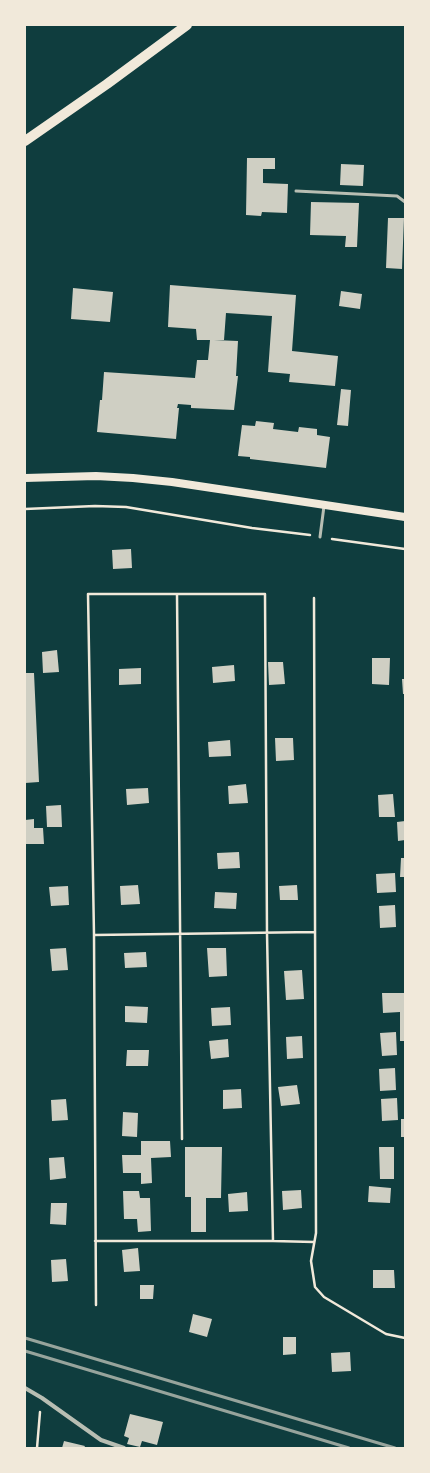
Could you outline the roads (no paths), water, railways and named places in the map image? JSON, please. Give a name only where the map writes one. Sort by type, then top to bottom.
[{"type":"main road","points":[[25,141],[107,84],[187,25]]},
{"type":"main road","points":[[25,478],[96,476],[132,478],[324,504],[405,517]]},
{"type":"street","points":[[25,1388],[42,1398],[101,1440],[124,1448]]},
{"type":"lane","points":[[296,191],[396,196],[405,202]]},
{"type":"lane","points":[[320,537],[324,504]]},
{"type":"railway","points":[[25,1338],[395,1448]]},
{"type":"railway","points":[[25,1351],[349,1448]]}]
